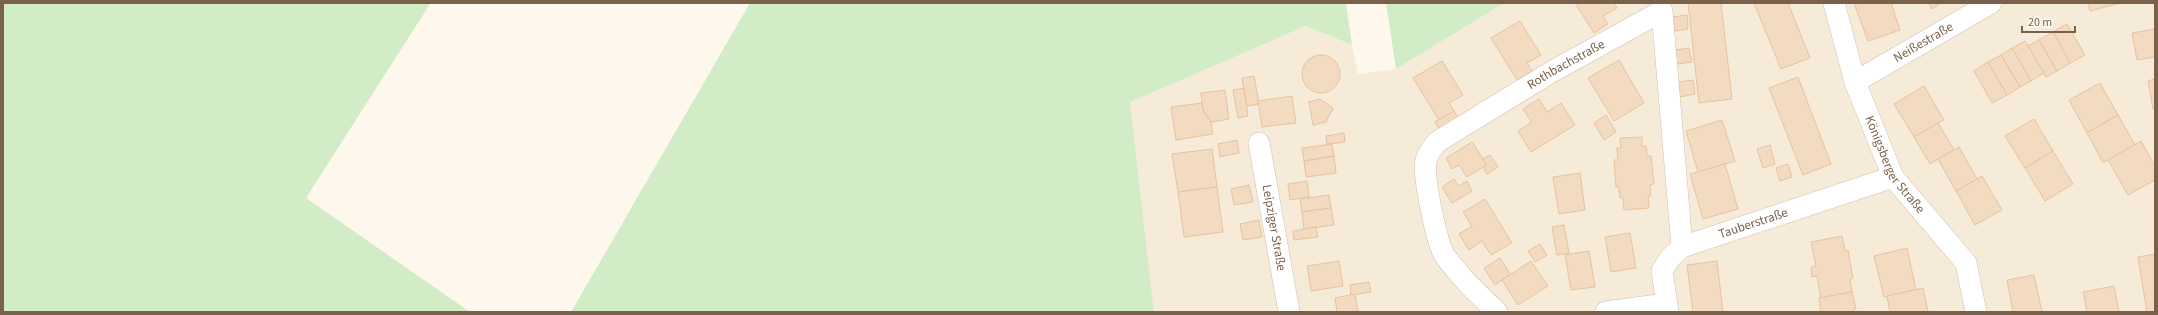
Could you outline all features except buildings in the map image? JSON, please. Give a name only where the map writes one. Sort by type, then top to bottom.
[{"type":"street","name":"Königsberger Straße","points":[[1834,3],[1856,82],[1893,177],[1966,263],[1976,312]]},
{"type":"street","name":"Neißestraße","points":[[1856,82],[1992,3]]},
{"type":"street","name":"Rothbachstraße","points":[[1497,312],[1471,288],[1444,254],[1431,207],[1425,162],[1430,150],[1437,142],[1553,72],[1662,11],[1682,248]]},
{"type":"street","name":"Leipziger Straße","points":[[1260,143],[1290,312]]},
{"type":"street","name":"Tauberstraße","points":[[1667,308],[1662,271],[1670,258],[1682,248],[1893,177]]},
{"type":"street","points":[[1606,312],[1667,308]]},
{"type":"shaded area","points":[[1504,3],[2155,3],[2155,312],[1154,312],[1130,102],[1306,26],[1352,45],[1358,74],[1396,69]]},
{"type":"green space","points":[[3,3],[430,4],[306,198],[470,312],[3,312]]},
{"type":"green space","points":[[750,3],[1346,3],[1352,45],[1306,26],[1130,102],[1154,312],[571,312]]},
{"type":"green space","points":[[1386,3],[1504,3],[1396,69]]}]
